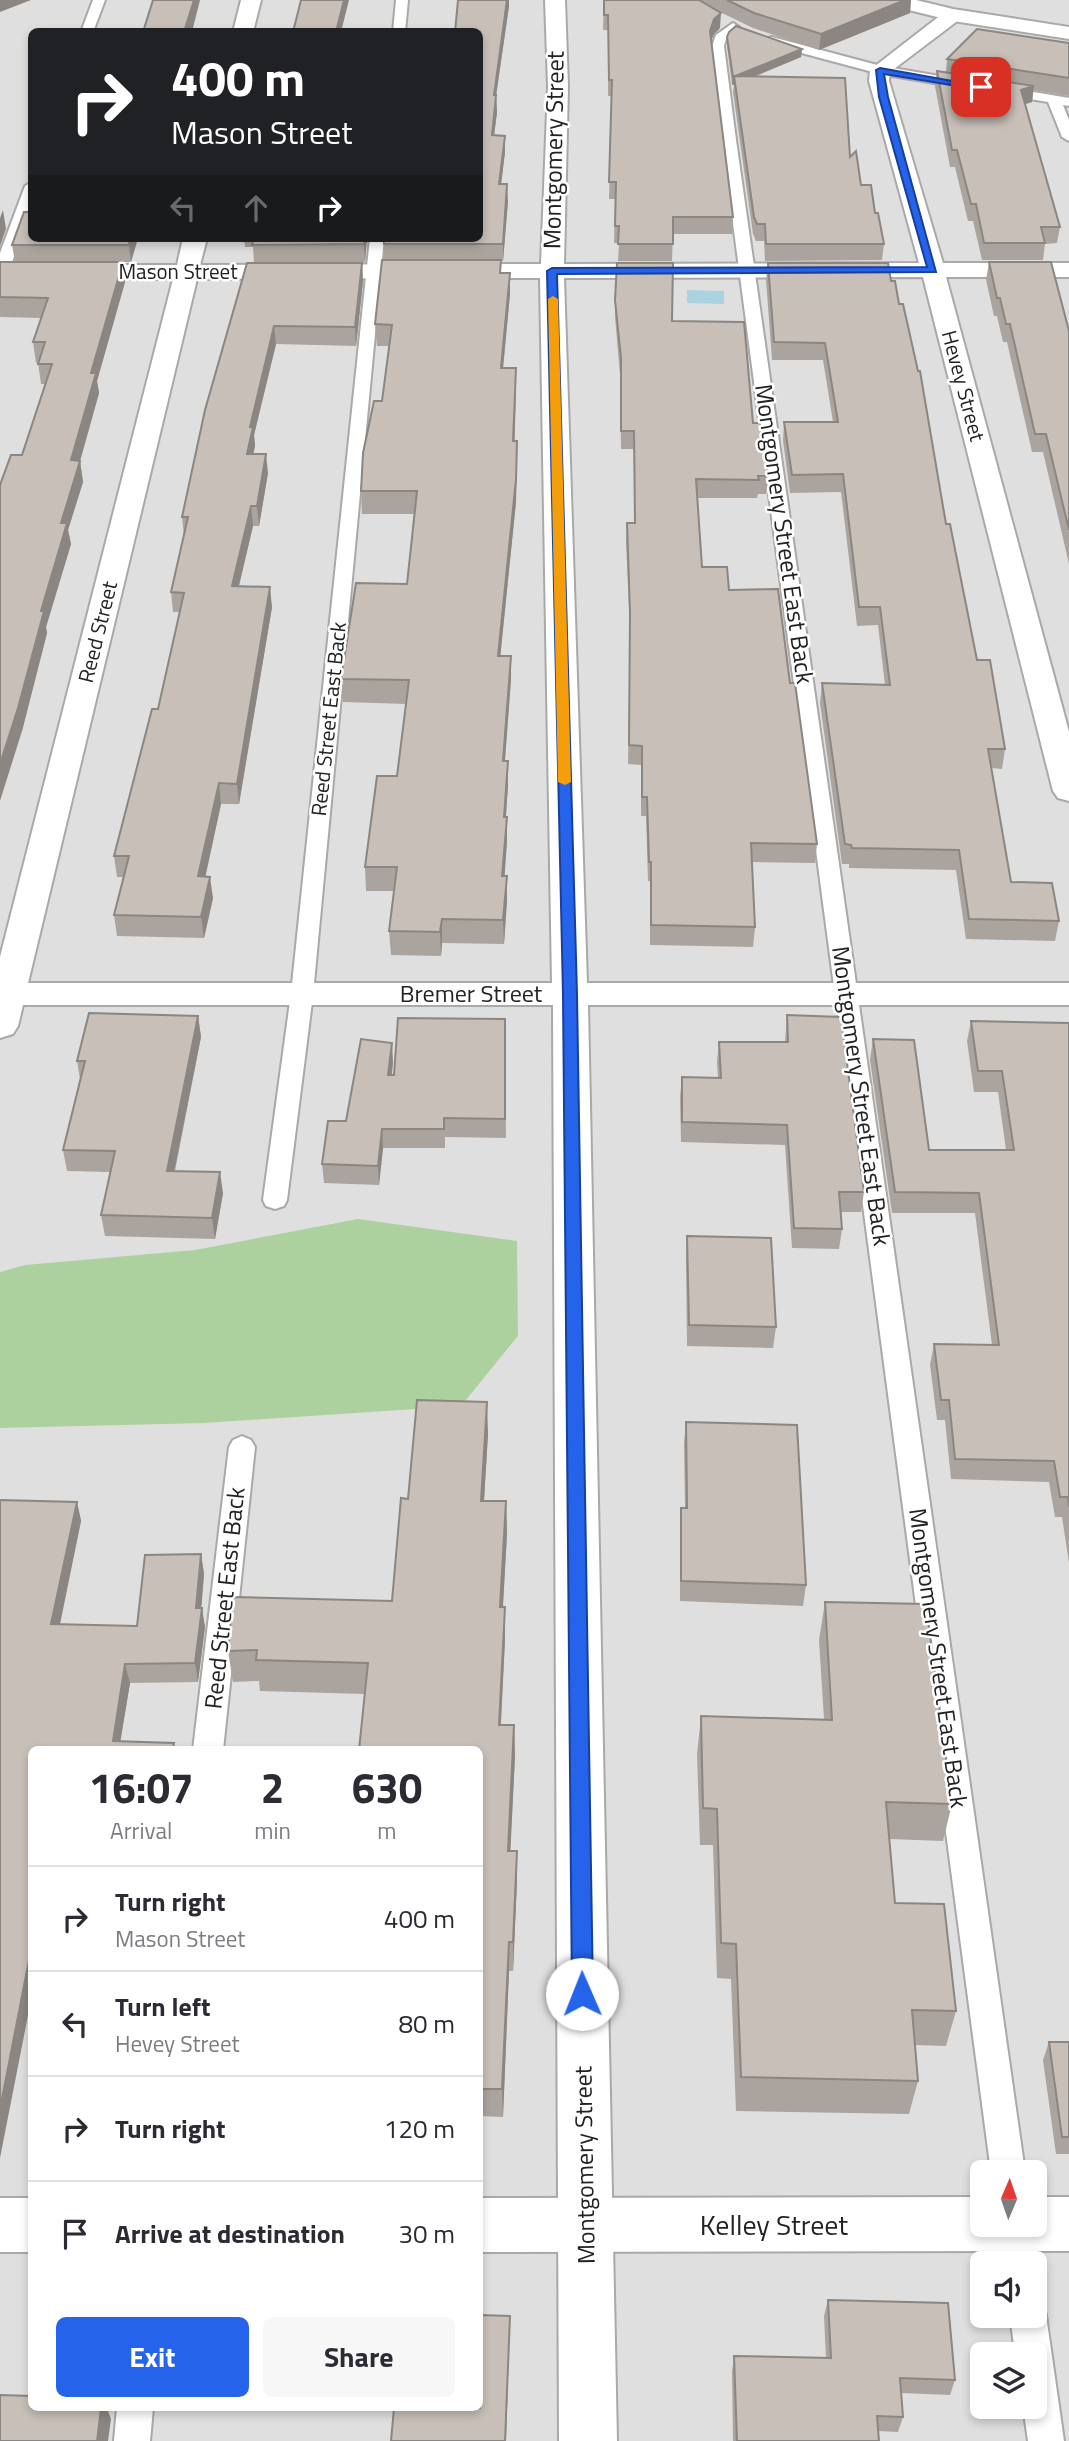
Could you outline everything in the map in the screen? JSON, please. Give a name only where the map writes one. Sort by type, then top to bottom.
[{"type":"street","points":[[244,28],[251,0]]},
{"type":"street","name":"Montgomery Street","points":[[555,0],[558,86],[552,271],[570,994],[588,2441]]},
{"type":"street","points":[[892,0],[953,15],[1069,33]]},
{"type":"street","points":[[880,70],[953,15]]},
{"type":"street","name":"Hevey Street","points":[[880,70],[883,97],[932,270],[1069,791]]},
{"type":"street","name":"Reed Street","points":[[3,1004],[194,242]]},
{"type":"street","name":"Mason Street","points":[[0,272],[1069,270]]},
{"type":"street","name":"Bremer Street","points":[[3,1004],[302,994],[1069,994]]},
{"type":"street","name":"Kelley Street","points":[[483,2225],[970,2224]]},
{"type":"street","name":"Kelley Street","points":[[1047,2224],[1069,2224]]},
{"type":"street","points":[[0,2225],[28,2225]]},
{"type":"lane","points":[[88,28],[99,0]]},
{"type":"lane","points":[[399,28],[402,0]]},
{"type":"lane","name":"Montgomery Street East Back","points":[[880,70],[809,52],[738,28],[720,38],[718,46],[1007,2160]]},
{"type":"lane","points":[[880,70],[1069,102]]},
{"type":"lane","points":[[1054,100],[1069,137]]},
{"type":"lane","points":[[0,272],[28,197]]},
{"type":"lane","name":"Reed Street East Back","points":[[275,1200],[302,994],[377,242]]},
{"type":"lane","name":"Reed Street East Back","points":[[208,1746],[242,1447]]},
{"type":"lane","points":[[132,2441],[135,2411]]},
{"type":"lane","points":[[1043,2419],[1046,2441]]},
{"type":"shaded area","points":[[0,0],[1069,0],[1069,2441],[0,2441]]},
{"type":"green space","points":[[358,1219],[517,1241],[518,1336],[461,1406],[204,1423],[0,1428],[0,1272],[25,1265],[195,1250]]},
{"type":"water","points":[[687,290],[724,291],[724,304],[687,303]]},
{"type":"building","points":[[153,0],[194,0],[185,28],[144,28]]},
{"type":"building","points":[[301,0],[344,0],[337,28],[294,28]]},
{"type":"building","points":[[458,0],[507,0],[494,95],[492,135],[505,136],[499,184],[507,184],[503,244],[384,244],[483,242],[483,28],[455,28]]},
{"type":"building","points":[[604,0],[699,0],[721,13],[714,19],[710,31],[733,217],[673,217],[673,244],[618,244],[619,226],[615,226],[616,182],[609,182],[612,80],[609,80],[608,15],[604,15]]},
{"type":"building","points":[[727,0],[905,0],[821,34],[754,13]]},
{"type":"building","points":[[736,26],[802,49],[733,77],[727,37]]},
{"type":"building","points":[[977,29],[1069,43],[1069,78],[947,59]]},
{"type":"building","points":[[937,71],[1034,86],[1021,90],[1060,227],[1041,227],[1045,243],[984,243],[976,204],[971,204],[957,150],[952,150]]},
{"type":"building","points":[[734,76],[845,78],[850,157],[856,151],[861,185],[871,185],[875,213],[878,213],[884,244],[766,244],[765,224],[757,224],[754,217]]},
{"type":"building","points":[[24,212],[28,212],[28,242],[129,242],[129,245],[12,245]]},
{"type":"building","points":[[253,242],[364,242],[364,244],[252,245]]},
{"type":"building","points":[[382,260],[501,260],[500,273],[510,273],[501,368],[516,368],[513,441],[517,441],[516,479],[498,656],[511,656],[503,761],[508,761],[502,876],[507,876],[503,920],[442,919],[440,932],[389,931],[397,867],[365,867],[377,776],[397,776],[409,680],[341,679],[356,583],[407,584],[417,491],[361,491],[363,453],[374,401],[382,401],[392,325],[375,324]]},
{"type":"building","points":[[0,262],[123,262],[91,373],[96,373],[71,460],[80,461],[61,523],[67,523],[41,611],[44,611],[18,708],[0,764],[0,485],[11,455],[22,455],[52,364],[38,364],[45,342],[33,342],[48,298],[0,297]]},
{"type":"building","points":[[989,262],[1051,262],[1069,331],[1069,530],[1046,434],[1035,434],[1010,324],[1006,324],[1000,298],[997,298]]},
{"type":"building","points":[[247,263],[362,263],[355,327],[274,326],[250,427],[253,427],[247,454],[266,454],[257,506],[251,506],[232,586],[270,587],[237,784],[219,783],[198,876],[210,877],[201,917],[114,915],[129,856],[114,856],[152,709],[158,709],[184,593],[171,592],[188,517],[182,517],[205,410]]},
{"type":"building","points":[[617,263],[673,263],[672,321],[744,322],[753,423],[760,423],[768,476],[758,476],[759,480],[696,479],[702,567],[727,567],[729,590],[778,589],[790,683],[795,683],[817,844],[751,843],[755,927],[651,925],[651,862],[647,797],[642,797],[642,746],[629,745],[630,612],[627,523],[635,523],[634,431],[621,431],[621,358],[615,300]]},
{"type":"building","points":[[768,263],[888,263],[899,304],[903,304],[920,371],[946,524],[950,524],[977,660],[990,660],[1005,749],[988,749],[1011,882],[1052,883],[1059,921],[969,919],[959,850],[852,848],[851,845],[845,844],[822,683],[890,685],[880,607],[859,607],[843,474],[792,475],[784,422],[838,422],[825,343],[774,342]]},
{"type":"building","points":[[89,1013],[198,1016],[167,1171],[220,1172],[212,1218],[101,1215],[115,1151],[63,1150],[85,1061],[77,1061]]},
{"type":"building","points":[[787,1015],[841,1017],[864,1192],[839,1192],[842,1229],[794,1228],[787,1125],[682,1122],[682,1077],[721,1078],[719,1042],[788,1042]]},
{"type":"building","points":[[398,1018],[505,1019],[505,1119],[444,1118],[444,1129],[382,1129],[378,1166],[322,1164],[328,1121],[346,1121],[361,1039],[392,1043],[388,1075],[394,1075]]},
{"type":"building","points":[[971,1021],[1069,1023],[1069,1507],[1068,1497],[1060,1497],[1054,1461],[955,1459],[949,1400],[941,1400],[934,1344],[999,1345],[979,1193],[895,1192],[873,1039],[914,1040],[929,1150],[1014,1150],[1002,1071],[978,1071]]},
{"type":"building","points":[[687,1236],[771,1238],[776,1327],[689,1325]]},
{"type":"building","points":[[417,1400],[487,1402],[481,1501],[506,1501],[500,1607],[505,1607],[499,1725],[514,1725],[508,1851],[517,1851],[513,1942],[509,1942],[502,2089],[483,2089],[483,1746],[359,1746],[368,1663],[256,1660],[257,1650],[228,1651],[233,1597],[392,1601],[401,1498],[408,1499]]},
{"type":"building","points":[[686,1422],[797,1425],[806,1585],[681,1581],[681,1508],[687,1508]]},
{"type":"building","points":[[0,1500],[77,1502],[51,1624],[137,1626],[145,1555],[201,1554],[196,1608],[202,1608],[195,1663],[125,1664],[113,1741],[174,1743],[173,1746],[28,1746],[28,1965],[0,2109]]},
{"type":"building","points":[[825,1602],[926,1604],[952,1804],[886,1802],[895,1903],[944,1904],[956,2011],[912,2010],[918,2081],[741,2077],[736,1944],[721,1943],[717,1809],[703,1808],[701,1716],[832,1720]]},
{"type":"building","points":[[1049,2042],[1069,2042],[1069,2137],[1062,2137]]},
{"type":"building","points":[[828,2300],[948,2303],[955,2380],[900,2378],[903,2417],[877,2416],[879,2441],[737,2441],[734,2356],[831,2358]]},
{"type":"building","points":[[483,2315],[510,2316],[505,2441],[391,2441],[394,2411],[483,2411]]},
{"type":"building","points":[[0,2395],[28,2396],[28,2411],[101,2411],[97,2441],[0,2441]]},
{"type":"slow traffic","points":[[553,299],[565,782]]},
{"type":"route","points":[[582,1994],[570,994],[552,271],[932,270],[883,97],[879,81],[880,70],[981,87]]}]
